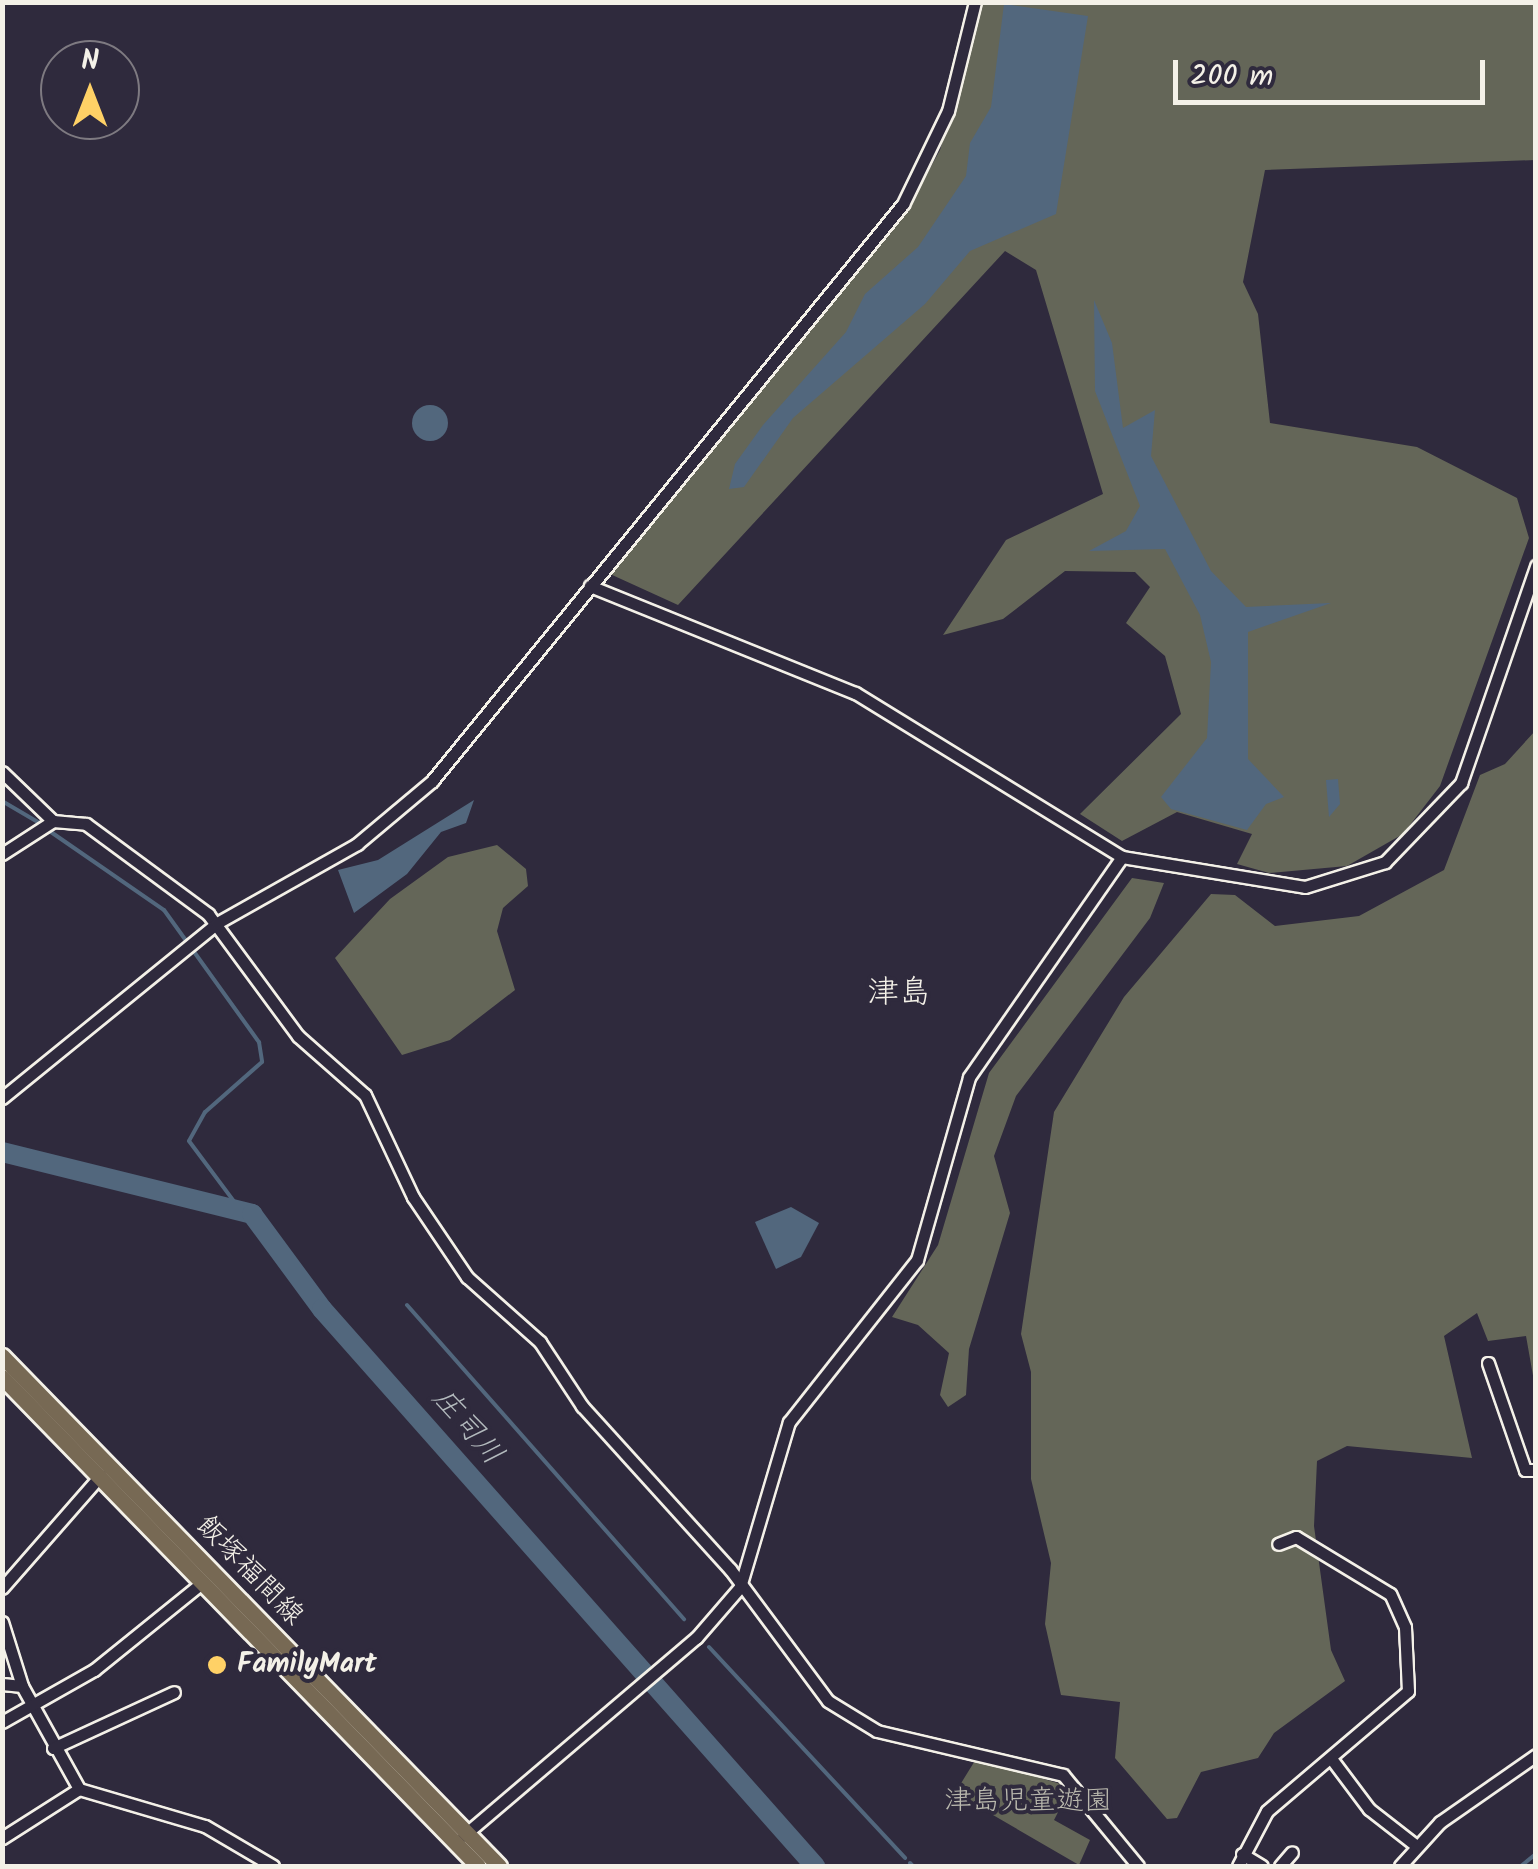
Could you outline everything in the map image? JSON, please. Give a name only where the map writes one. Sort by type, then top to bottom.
[{"type":"main road","name":"飯塚福間線","points":[[2,1356],[460,1839],[478,1866]]},
{"type":"main road","name":"飯塚福間線","points":[[2,1377],[460,1839],[499,1866]]},
{"type":"street","points":[[2,1098],[217,923],[392,820],[904,204],[948,111],[974,2]]},
{"type":"street","points":[[590,586],[855,693],[1127,858],[1261,885],[1346,879],[1385,862],[1438,817],[1478,740],[1536,566]]},
{"type":"street","points":[[2,772],[53,821]]},
{"type":"street","points":[[2,854],[53,821],[86,824],[217,923],[298,1036],[366,1095],[413,1197],[468,1277],[540,1342],[582,1406],[740,1587],[844,1715],[1063,1775],[1138,1866]]},
{"type":"street","points":[[460,1839],[654,1674],[740,1587],[789,1422],[917,1260],[970,1077],[1127,858]]},
{"type":"street","points":[[1488,1363],[1525,1470],[1536,1470]]},
{"type":"street","points":[[2,1588],[101,1475]]},
{"type":"street","points":[[1262,1866],[1240,1860],[1267,1812],[1406,1697],[1404,1626],[1378,1582],[1296,1538],[1278,1544]]},
{"type":"street","points":[[2,1722],[33,1708],[150,1630],[203,1582]]},
{"type":"street","points":[[2,1622],[22,1686],[80,1789],[206,1826],[273,1866]]},
{"type":"street","points":[[2,1684],[22,1686]]},
{"type":"street","points":[[54,1748],[174,1692]]},
{"type":"street","points":[[1400,1866],[1414,1844],[1536,1756]]},
{"type":"street","points":[[1334,1760],[1368,1809],[1414,1844]]},
{"type":"street","points":[[2,1838],[80,1789]]},
{"type":"street","points":[[1280,1866],[1292,1852]]},
{"type":"green space","points":[[982,3],[1535,3],[1535,160],[1265,170],[1243,282],[1258,314],[1270,423],[1417,447],[1517,498],[1529,538],[1440,786],[1403,834],[1347,866],[1269,873],[1237,864],[1252,834],[1177,812],[1122,841],[1080,814],[1181,714],[1165,656],[1126,623],[1150,587],[1135,572],[1065,571],[1003,619],[943,635],[1006,540],[1103,494],[1036,270],[1005,251],[678,605],[610,574],[907,210],[940,150]]},
{"type":"green space","points":[[1535,731],[1535,1387],[1526,1336],[1488,1341],[1477,1313],[1444,1336],[1472,1458],[1347,1446],[1317,1461],[1314,1526],[1331,1650],[1345,1681],[1274,1733],[1258,1758],[1201,1772],[1177,1818],[1167,1819],[1115,1758],[1120,1702],[1061,1695],[1045,1624],[1051,1563],[1031,1479],[1031,1372],[1021,1334],[1054,1112],[1124,997],[1211,894],[1235,895],[1275,926],[1359,916],[1444,870],[1480,775],[1505,764]]},
{"type":"green space","points":[[497,845],[526,869],[528,886],[503,908],[497,931],[515,990],[450,1040],[402,1055],[335,958],[390,899],[448,857]]},
{"type":"green space","points":[[1132,878],[1164,883],[1150,918],[1016,1096],[994,1156],[1010,1213],[969,1349],[966,1395],[948,1407],[940,1395],[949,1353],[918,1325],[892,1317],[938,1245],[989,1073]]},
{"type":"green space","name":"津島児童遊園","points":[[976,1759],[1071,1787],[1054,1820],[1090,1840],[1079,1865],[955,1793]]},
{"type":"water","points":[[1004,4],[1088,16],[1056,214],[970,251],[925,304],[793,418],[744,487],[729,489],[735,464],[763,425],[846,332],[865,294],[918,247],[966,176],[970,143],[991,107]]},
{"type":"water","points":[[1094,300],[1112,343],[1123,428],[1155,410],[1151,456],[1211,571],[1246,607],[1331,603],[1248,632],[1248,759],[1284,797],[1266,804],[1247,830],[1171,809],[1161,797],[1207,738],[1211,662],[1200,615],[1165,549],[1089,551],[1126,531],[1140,506],[1095,391]]},
{"type":"water","points":[[430,405],[443,410],[448,423],[443,436],[430,441],[417,436],[412,423],[417,410]]},
{"type":"water","points":[[1338,779],[1340,804],[1329,817],[1326,780]]},
{"type":"water","points":[[474,800],[466,823],[441,832],[407,874],[354,913],[338,870],[378,860]]},
{"type":"water","points":[[791,1207],[819,1223],[801,1257],[776,1269],[755,1222]]},
{"type":"waterway","points":[[2,801],[41,824]]},
{"type":"waterway","points":[[48,830],[164,910],[259,1042],[262,1062],[205,1112],[189,1141],[239,1208]]},
{"type":"waterway","name":"庄司川","points":[[2,1152],[252,1214],[322,1309],[815,1866]]},
{"type":"waterway","points":[[407,1305],[684,1619]]},
{"type":"waterway","points":[[709,1647],[905,1858]]},
{"type":"waterway","points":[[1521,1866],[1536,1854]]},
{"type":"waterway","points":[[910,1863],[913,1866]]},
{"type":"place","name":"FamilyMart","points":[[217,1665]]},
{"type":"district","name":"津島","points":[[899,994]]}]
